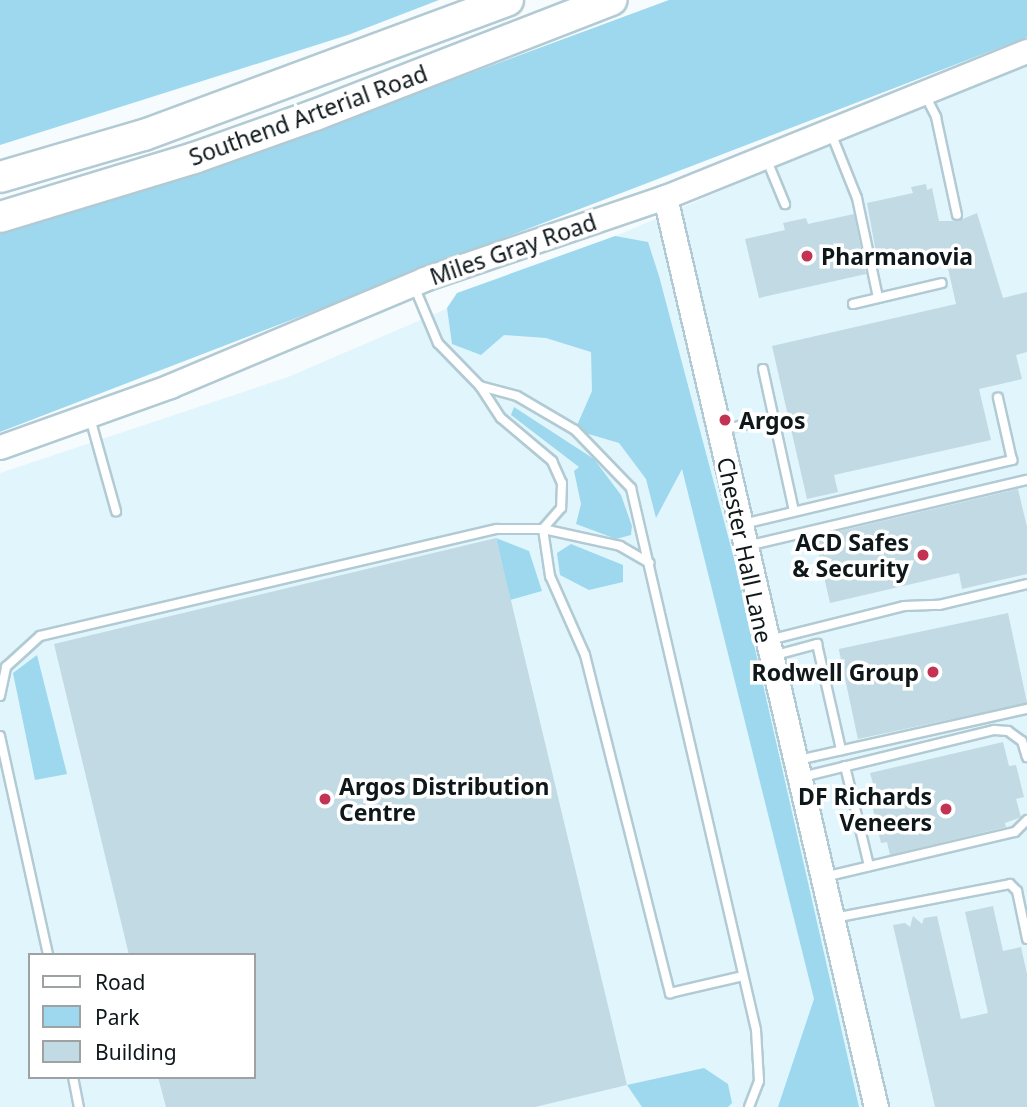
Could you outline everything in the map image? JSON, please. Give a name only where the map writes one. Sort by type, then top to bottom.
[{"type":"highway","name":"Southend Arterial Road","points":[[0,177],[145,135],[508,0]]},
{"type":"highway","name":"Southend Arterial Road","points":[[0,217],[316,115],[611,0]]},
{"type":"street","name":"Miles Gray Road","points":[[0,447],[89,415],[413,284],[665,197],[1027,51]]},
{"type":"street","name":"Chester Hall Lane","points":[[665,197],[744,535],[794,770],[876,1107]]},
{"type":"lane","points":[[924,92],[936,117],[957,215]]},
{"type":"lane","points":[[830,130],[857,198],[878,298]]},
{"type":"lane","points":[[765,156],[785,204]]},
{"type":"lane","points":[[413,284],[438,343],[480,386],[501,418],[552,461],[562,483],[561,508],[543,528]]},
{"type":"lane","points":[[853,304],[942,284]]},
{"type":"lane","points":[[763,369],[794,511]]},
{"type":"lane","points":[[480,386],[517,396],[595,447],[631,488],[755,1030],[760,1081],[749,1107]]},
{"type":"lane","points":[[744,535],[794,511],[1012,460],[998,398]]},
{"type":"lane","points":[[89,415],[116,511]]},
{"type":"lane","points":[[719,431],[774,418]]},
{"type":"lane","points":[[744,535],[1027,480]]},
{"type":"lane","points":[[0,696],[6,667],[44,635],[497,528],[543,528],[620,546],[649,563]]},
{"type":"lane","points":[[543,528],[550,576],[585,655],[670,993],[743,976]]},
{"type":"lane","points":[[767,649],[904,606],[939,605],[1027,584]]},
{"type":"lane","points":[[767,649],[817,644],[841,750]]},
{"type":"lane","points":[[794,770],[841,750],[1027,709]]},
{"type":"lane","points":[[794,770],[845,766],[994,730],[1008,731],[1022,741],[1027,757]]},
{"type":"lane","points":[[0,736],[48,953]]},
{"type":"lane","points":[[845,766],[869,866]]},
{"type":"lane","points":[[821,878],[1015,832],[1027,820]]},
{"type":"lane","points":[[831,918],[1010,884],[1017,891],[1027,939]]},
{"type":"lane","points":[[73,1079],[79,1107]]},
{"type":"shaded area","points":[[1027,59],[1027,1107],[0,1107],[0,473],[288,377]]},
{"type":"green space","points":[[0,0],[439,0],[348,35],[0,145]]},
{"type":"green space","points":[[669,0],[1027,0],[1027,37],[0,432],[0,231],[272,147]]},
{"type":"green space","points":[[615,236],[648,242],[659,276],[737,570],[859,1107],[778,1107],[814,999],[682,469],[656,518],[646,479],[619,443],[575,430],[592,391],[591,352],[546,338],[504,335],[481,355],[452,344],[447,308],[457,293]]},
{"type":"green space","points":[[514,407],[594,459],[621,495],[632,526],[631,535],[616,539],[576,524],[581,504],[574,471],[579,467],[511,415]]},
{"type":"green space","points":[[496,538],[529,551],[542,591],[510,600]]},
{"type":"green space","points":[[571,544],[623,565],[623,582],[589,590],[560,575],[557,553]]},
{"type":"green space","points":[[37,655],[67,774],[35,780],[13,673]]},
{"type":"green space","points":[[704,1068],[728,1084],[732,1103],[728,1107],[642,1107],[627,1085]]},
{"type":"building","points":[[926,184],[927,190],[932,188],[939,221],[958,221],[977,213],[1003,298],[1027,292],[1027,352],[1016,355],[1022,379],[979,389],[991,440],[834,475],[838,492],[807,499],[772,346],[956,304],[945,255],[879,269],[867,203],[913,193],[911,187]]},
{"type":"building","name":"Pharmanovia","points":[[854,214],[866,274],[759,298],[745,239],[785,230],[783,223],[806,218],[808,224]]},
{"type":"building","name":"ACD Safes & Security","points":[[1018,489],[1027,527],[1027,574],[962,589],[959,573],[830,603],[815,537]]},
{"type":"building","name":"Argos Distribution Centre","points":[[496,538],[627,1085],[535,1107],[166,1107],[159,1079],[256,1079],[256,953],[129,953],[54,644]]},
{"type":"building","name":"Rodwell Group","points":[[1008,613],[1027,703],[858,739],[839,649]]},
{"type":"building","name":"DF Richards Veneers","points":[[1003,742],[1009,766],[1016,765],[1024,797],[1016,799],[1021,817],[1005,823],[1006,827],[890,855],[887,842],[881,843],[868,788],[874,787],[870,773]]},
{"type":"building","points":[[993,906],[1003,951],[1021,947],[1027,974],[1027,1107],[935,1107],[893,925],[905,923],[910,927],[913,916],[922,924],[924,918],[937,916],[961,1019],[988,1013],[965,912]]},
{"type":"place","name":"Pharmanovia","points":[[807,256]]},
{"type":"place","name":"Argos","points":[[725,420]]},
{"type":"place","name":"ACD Safes & Security","points":[[923,555]]},
{"type":"place","name":"Rodwell Group","points":[[933,672]]},
{"type":"place","name":"Argos Distribution Centre","points":[[325,799]]},
{"type":"place","name":"DF Richards Veneers","points":[[946,809]]}]
